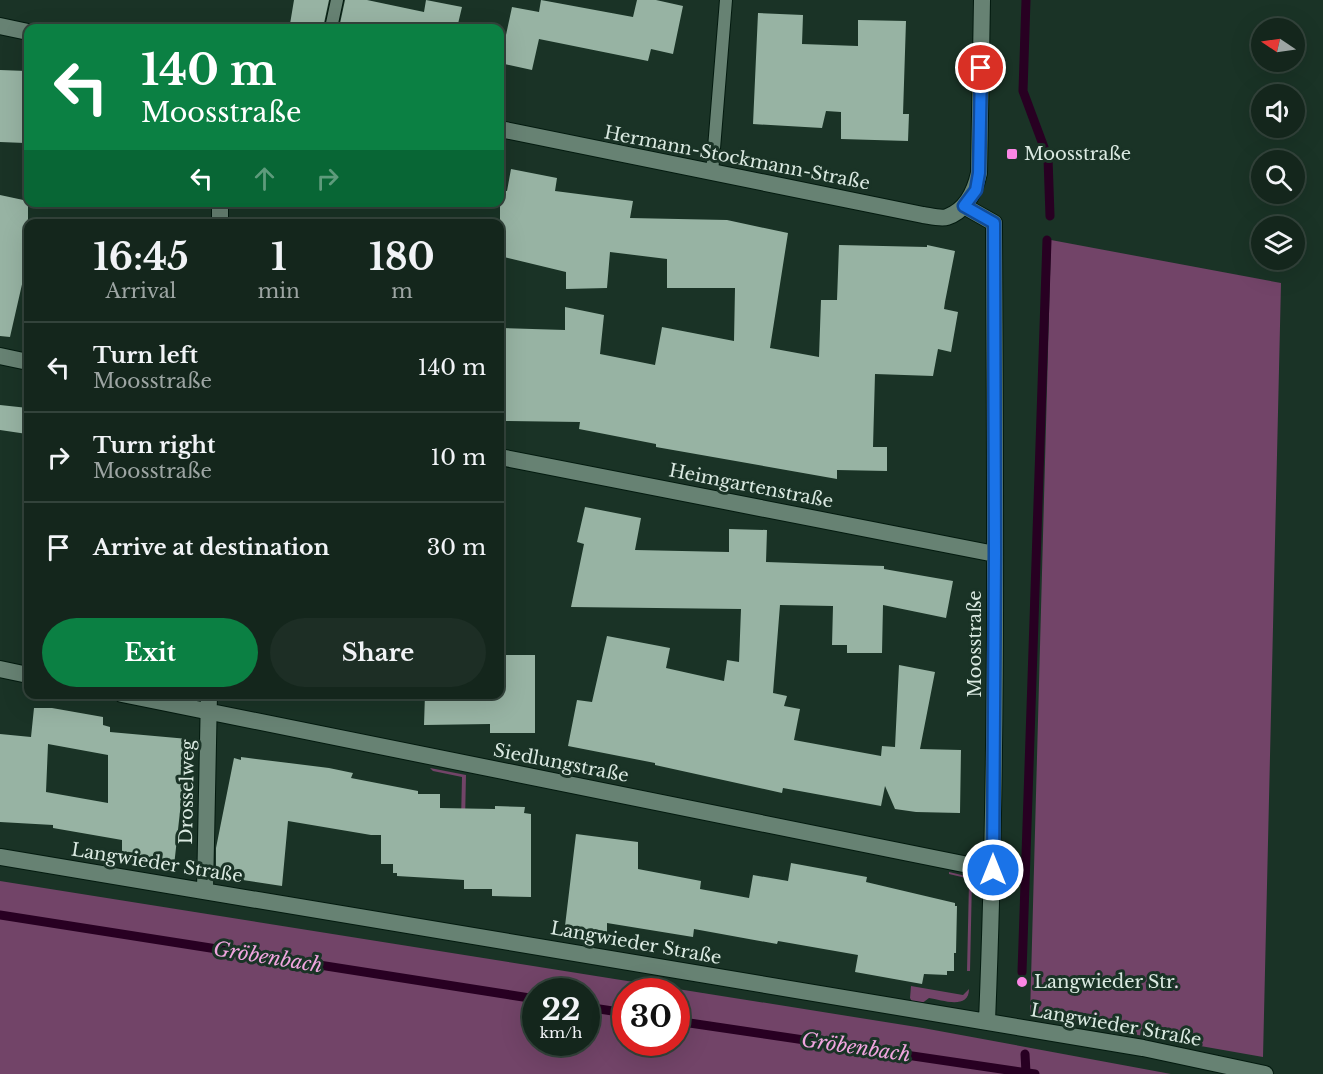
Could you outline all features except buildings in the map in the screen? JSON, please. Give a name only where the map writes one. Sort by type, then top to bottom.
[{"type":"street","points":[[964,206],[976,190],[979,173],[982,0]]},
{"type":"street","points":[[0,26],[24,31]]},
{"type":"street","name":"Hermann-Stockmann-Straße","points":[[504,130],[923,215],[946,217],[964,206]]},
{"type":"street","name":"Moosstraße","points":[[964,206],[994,223],[993,870],[987,1022]]},
{"type":"street","points":[[0,356],[24,361]]},
{"type":"street","name":"Heimgartenstraße","points":[[504,458],[995,554]]},
{"type":"street","points":[[0,669],[24,674]]},
{"type":"street","name":"Siedlungstraße","points":[[146,699],[993,870]]},
{"type":"street","name":"Drosselweg","points":[[205,891],[209,699]]},
{"type":"street","name":"Langwieder Straße","points":[[0,857],[1143,1048],[1265,1074]]},
{"type":"lane","points":[[332,24],[337,0]]},
{"type":"lane","points":[[712,173],[726,0]]},
{"type":"shaded area","points":[[1051,240],[1281,283],[1263,1057],[1030,1016]]},
{"type":"shaded area","points":[[430,768],[466,775],[465,821],[461,821],[462,777],[433,771]]},
{"type":"shaded area","points":[[949,872],[972,879],[970,971],[967,971],[969,882],[966,878],[949,874]]},
{"type":"shaded area","points":[[0,881],[612,978],[612,1056],[690,1056],[690,991],[923,1028],[1171,1074],[0,1074]]},
{"type":"shaded area","points":[[911,986],[963,995],[969,989],[965,1000],[960,1002],[929,998],[921,1004],[913,1003],[910,998]]},
{"type":"waterway","points":[[1026,0],[1023,91],[1048,158],[1050,216]]},
{"type":"waterway","points":[[1022,972],[1047,240]]},
{"type":"waterway","name":"Gröbenbach","points":[[0,915],[522,997]]},
{"type":"waterway","name":"Gröbenbach","points":[[600,1009],[612,1011]]},
{"type":"waterway","name":"Gröbenbach","points":[[690,1023],[1035,1074]]},
{"type":"waterway","points":[[1025,1054],[1026,1073]]},
{"type":"place","name":"Moosstraße","points":[[1012,154]]},
{"type":"place","name":"Langwieder Str.","points":[[1022,982]]},
{"type":"route","points":[[981,68],[979,173],[976,190],[964,206],[994,223],[993,870]]}]
